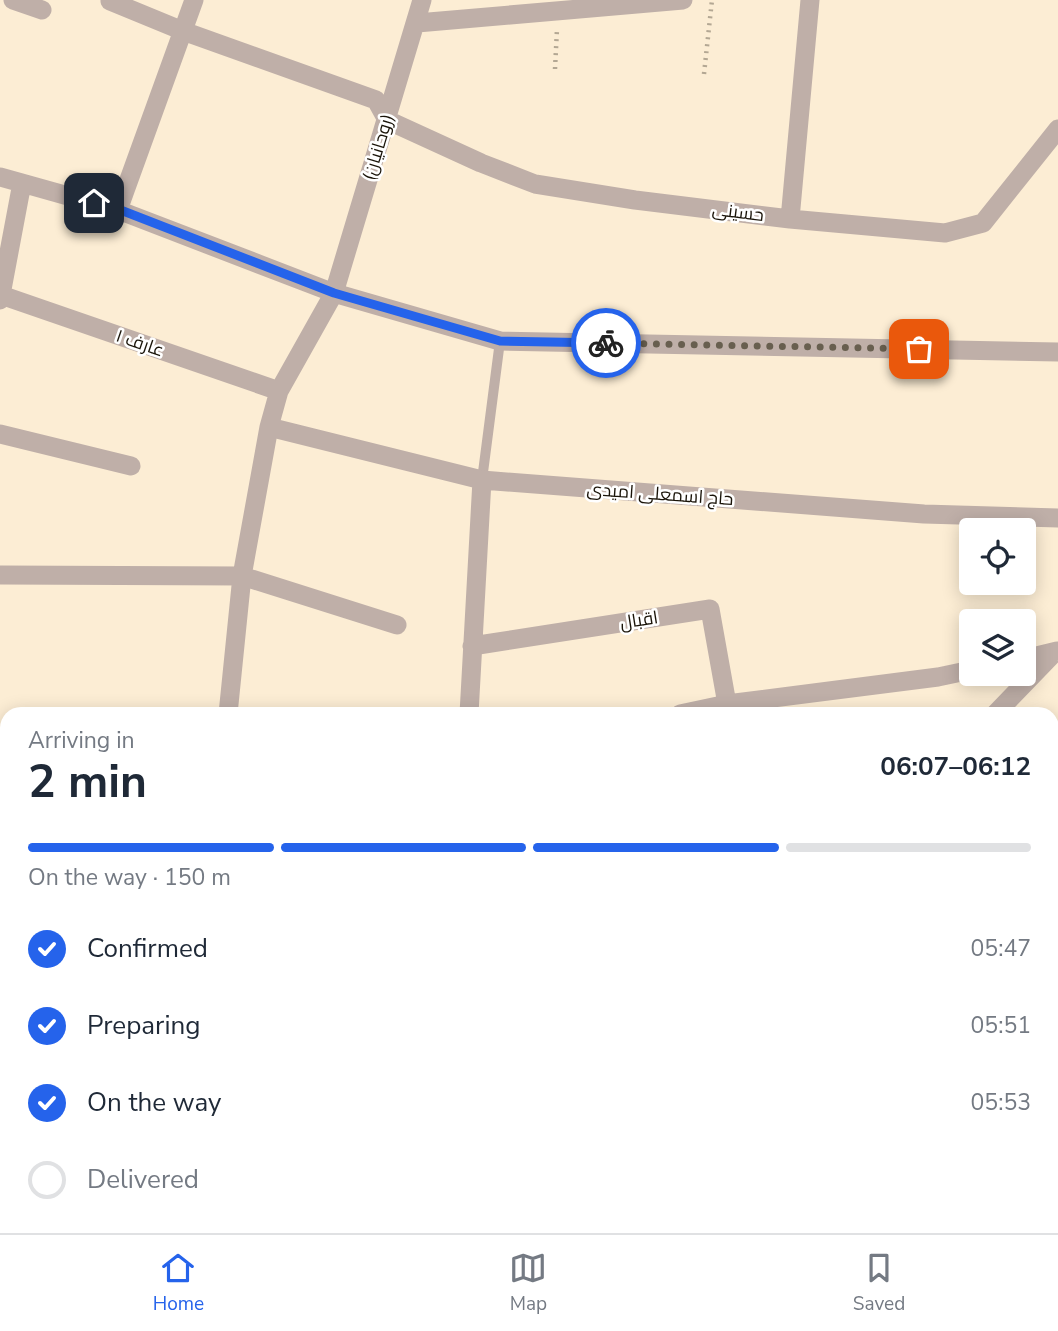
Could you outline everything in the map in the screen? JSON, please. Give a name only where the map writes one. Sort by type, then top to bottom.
[{"type":"street","points":[[13,0],[42,10]]},
{"type":"street","points":[[118,209],[194,0]]},
{"type":"street","name":"(روحانیان)","points":[[229,707],[242,576],[268,427],[279,391],[334,293],[422,0]]},
{"type":"street","points":[[417,23],[570,7],[683,0]]},
{"type":"street","points":[[790,219],[810,0]]},
{"type":"street","points":[[110,1],[183,31],[376,100],[387,120]]},
{"type":"street","name":"حسینی","points":[[387,120],[481,163],[535,184],[635,200],[790,219],[945,233],[983,223],[1058,129]]},
{"type":"street","points":[[0,177],[118,209],[334,293],[500,341],[1058,352]]},
{"type":"street","points":[[1,298],[22,183]]},
{"type":"street","name":"عارف ۱","points":[[1,298],[279,391]]},
{"type":"street","name":"حاج اسمعلی امیدی","points":[[268,427],[482,481],[924,514],[1058,518]]},
{"type":"street","points":[[0,434],[131,466]]},
{"type":"street","points":[[469,707],[482,481]]},
{"type":"street","points":[[0,575],[242,576],[397,625]]},
{"type":"street","name":"اقبال","points":[[472,646],[710,609],[727,704]]},
{"type":"street","points":[[1036,657],[1057,653]]},
{"type":"street","points":[[1002,707],[1057,653]]},
{"type":"street","points":[[713,707],[959,673]]},
{"type":"lane","points":[[482,481],[500,341]]},
{"type":"path","points":[[704,74],[712,0]]},
{"type":"path","points":[[555,69],[570,7]]},
{"type":"way so far","points":[[606,343],[919,349]]},
{"type":"route","points":[[94,203],[118,209],[334,293],[500,341],[606,343]]}]
